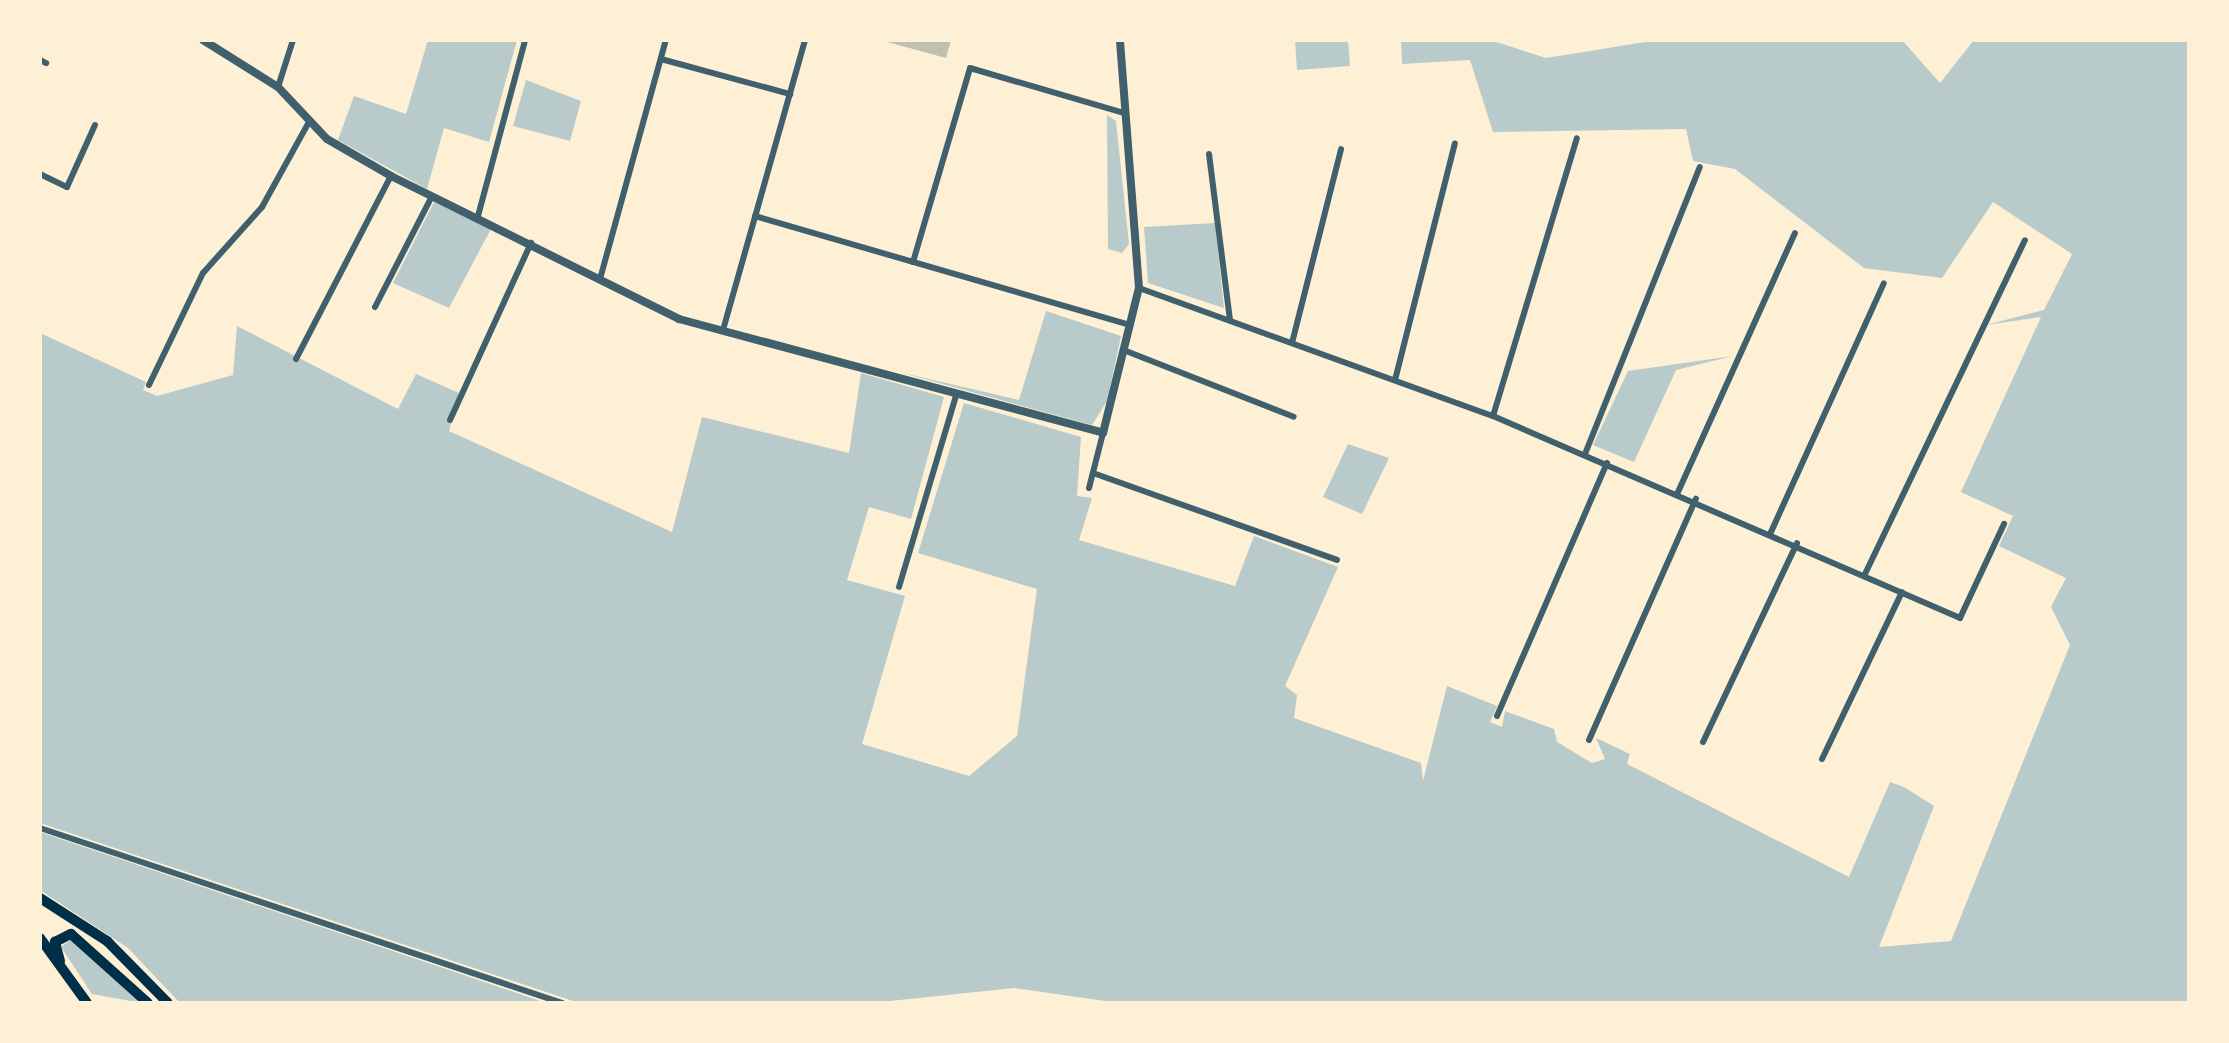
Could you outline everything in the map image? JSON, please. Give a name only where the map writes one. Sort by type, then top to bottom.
[{"type":"main road","points":[[40,898],[107,942],[168,1003]]},
{"type":"main road","points":[[60,961],[55,942],[72,934],[148,1003]]},
{"type":"main road","points":[[40,938],[87,1003]]},
{"type":"street","points":[[202,40],[215,43],[278,87],[309,122],[391,176],[600,279],[723,330],[1103,433]]},
{"type":"street","points":[[278,87],[293,40]]},
{"type":"street","points":[[478,216],[525,40]]},
{"type":"street","points":[[600,279],[666,40]]},
{"type":"street","points":[[723,330],[806,40]]},
{"type":"street","points":[[1089,488],[1139,288],[1120,40]]},
{"type":"street","points":[[661,59],[790,94]]},
{"type":"street","points":[[913,262],[970,68],[1124,114]]},
{"type":"street","points":[[149,386],[203,273],[252,221],[309,122]]},
{"type":"street","points":[[40,174],[67,187],[95,124]]},
{"type":"street","points":[[1493,416],[1577,138]]},
{"type":"street","points":[[1395,380],[1455,143]]},
{"type":"street","points":[[1292,343],[1341,148]]},
{"type":"street","points":[[1208,154],[1230,321]]},
{"type":"street","points":[[1584,454],[1700,167]]},
{"type":"street","points":[[296,359],[391,176]]},
{"type":"street","points":[[376,307],[432,196]]},
{"type":"street","points":[[755,216],[1132,326]]},
{"type":"street","points":[[1678,492],[1795,233]]},
{"type":"street","points":[[1865,574],[2025,240]]},
{"type":"street","points":[[450,420],[531,242]]},
{"type":"street","points":[[1771,532],[1884,283]]},
{"type":"street","points":[[1139,288],[1493,416],[1797,543],[1960,618],[2004,524]]},
{"type":"street","points":[[1126,351],[1294,417]]},
{"type":"street","points":[[900,588],[957,393]]},
{"type":"street","points":[[1497,716],[1607,462]]},
{"type":"street","points":[[1092,473],[1336,560]]},
{"type":"street","points":[[1589,740],[1696,500]]},
{"type":"street","points":[[1702,742],[1797,543]]},
{"type":"street","points":[[1822,760],[1902,592]]},
{"type":"street","points":[[40,828],[562,1003]]},
{"type":"shaded area","points":[[428,40],[517,40],[489,142],[444,128],[427,189],[338,140],[354,96],[406,114]]},
{"type":"shaded area","points":[[1295,40],[1348,40],[1350,66],[1297,70]]},
{"type":"shaded area","points":[[1401,40],[1490,40],[1546,58],[1658,40],[1902,40],[1940,83],[1974,40],[2189,40],[2189,1003],[1119,1003],[1014,988],[871,1003],[579,1003],[40,823],[40,333],[146,382],[143,390],[157,396],[233,375],[237,326],[398,409],[416,374],[459,393],[449,431],[672,532],[702,417],[849,453],[861,373],[944,397],[911,519],[869,507],[847,580],[905,596],[862,744],[969,776],[1017,736],[1037,589],[918,553],[964,403],[1081,437],[1077,496],[1092,498],[1079,540],[1235,586],[1254,536],[1338,567],[1285,686],[1297,695],[1294,718],[1421,763],[1423,781],[1447,686],[1497,706],[1490,722],[1502,727],[1505,711],[1554,729],[1557,742],[1592,763],[1605,759],[1596,738],[1630,754],[1627,764],[1849,877],[1890,782],[1934,806],[1879,947],[1951,941],[2070,645],[2051,607],[2066,578],[1999,546],[2013,516],[1961,492],[2041,317],[1986,325],[2044,310],[2072,254],[1993,202],[1942,278],[1864,268],[1735,169],[1693,161],[1686,129],[1493,132],[1470,60],[1402,64]]},
{"type":"shaded area","points":[[526,80],[581,101],[570,141],[513,126]]},
{"type":"shaded area","points":[[1107,115],[1116,121],[1129,244],[1122,253],[1108,249]]},
{"type":"shaded area","points":[[434,202],[491,229],[449,308],[393,283]]},
{"type":"shaded area","points":[[1215,223],[1224,308],[1148,283],[1144,227]]},
{"type":"shaded area","points":[[1046,311],[1121,336],[1107,401],[1092,425],[899,372],[1019,400]]},
{"type":"shaded area","points":[[1733,356],[1676,370],[1634,462],[1593,445],[1628,371]]},
{"type":"shaded area","points":[[1348,444],[1389,458],[1362,514],[1323,497]]},
{"type":"shaded area","points":[[40,832],[546,1003],[180,1003],[128,948],[40,890]]},
{"type":"shaded area","points":[[72,939],[142,1003],[92,994],[61,947]]},
{"type":"building","points":[[880,40],[951,40],[946,58]]}]
